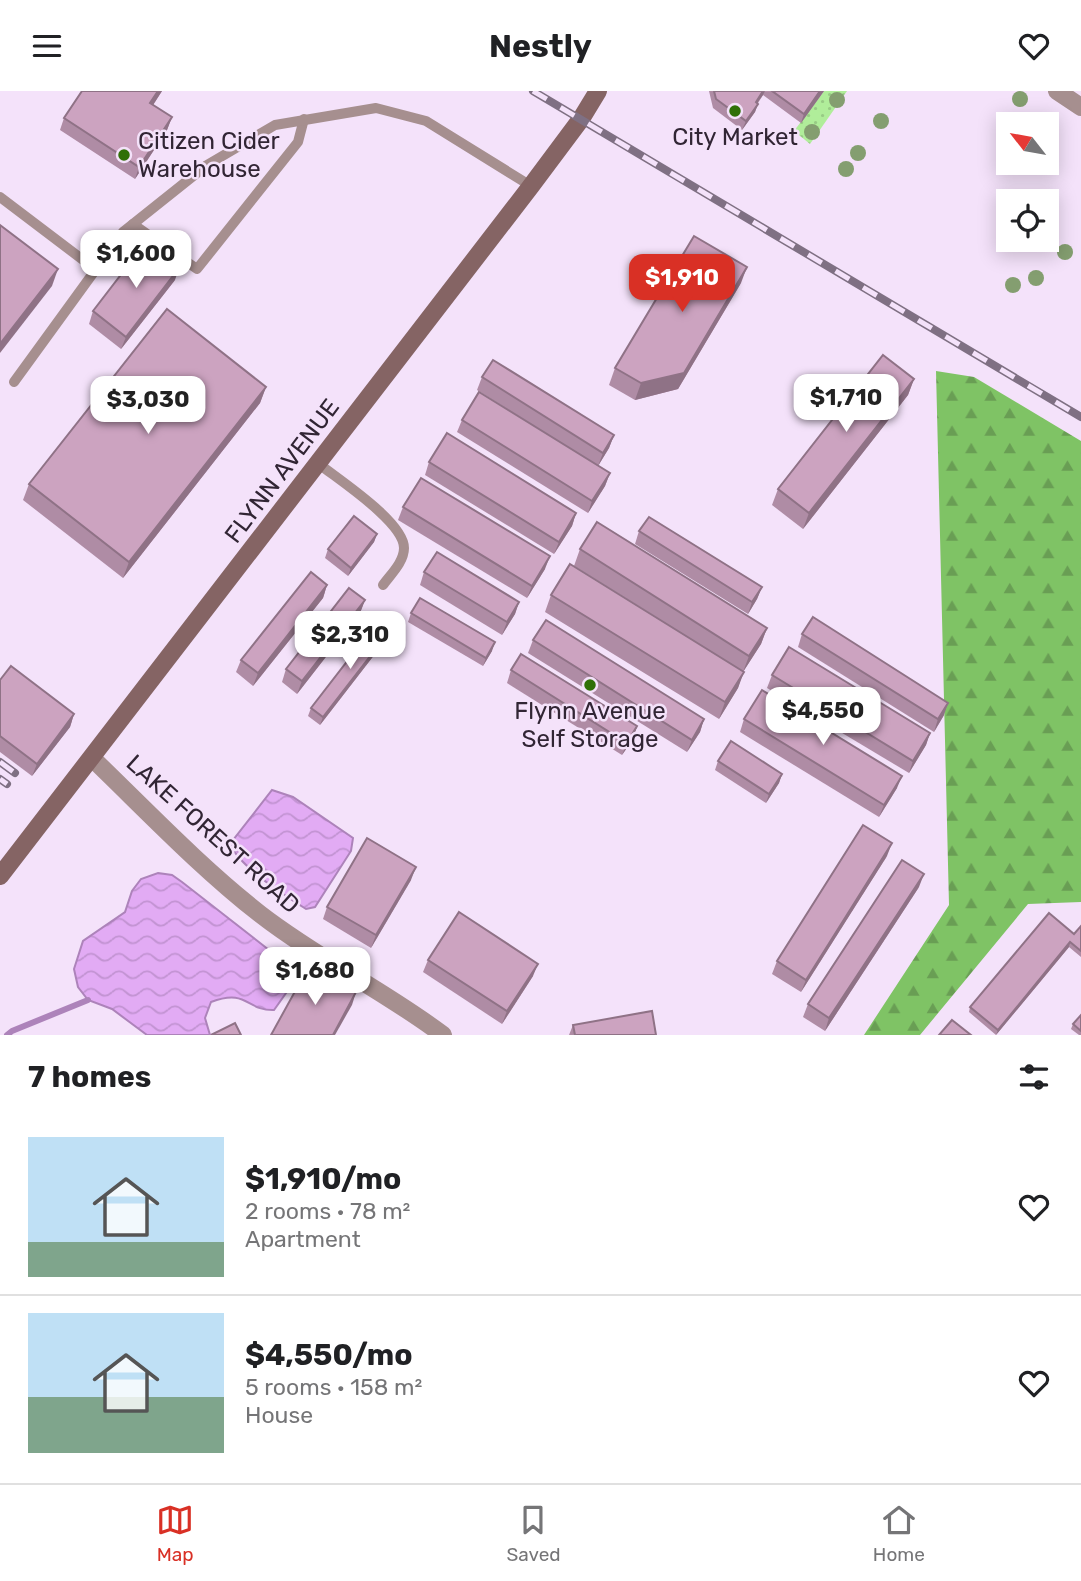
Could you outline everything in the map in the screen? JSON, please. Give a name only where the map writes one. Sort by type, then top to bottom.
[{"type":"street","name":"FLYNN AVENUE","points":[[0,876],[531,186],[581,119],[598,91]]},
{"type":"street","points":[[1058,91],[1081,107]]},
{"type":"street","name":"LAKE FOREST ROAD","points":[[92,758],[202,864],[260,914],[443,1035]]},
{"type":"lane","points":[[14,381],[123,232],[207,165],[275,125],[376,109],[426,121],[531,186]]},
{"type":"lane","points":[[133,224],[197,269],[298,142],[304,119]]},
{"type":"lane","points":[[0,197],[96,269]]},
{"type":"lane","points":[[319,464],[385,519],[403,539],[401,560],[383,585]]},
{"type":"green space","points":[[824,91],[847,91],[810,144],[794,131]]},
{"type":"green space","points":[[936,371],[974,377],[1081,441],[1081,902],[1028,904],[920,1035],[864,1035],[949,905]]},
{"type":"water","points":[[272,790],[293,797],[353,838],[351,851],[315,907],[306,909],[275,888],[243,862],[230,844]]},
{"type":"water","points":[[158,873],[172,875],[182,882],[296,971],[291,986],[274,1010],[233,997],[223,998],[211,1002],[205,1018],[210,1035],[147,1035],[112,1009],[88,1000],[78,987],[74,969],[83,941],[125,912],[132,891],[141,879]]},
{"type":"building","name":"Citizen Cider Warehouse","points":[[82,91],[158,91],[150,103],[172,117],[139,167],[64,118]]},
{"type":"building","points":[[714,91],[763,91],[746,121],[716,99]]},
{"type":"building","points":[[772,91],[820,91],[804,114]]},
{"type":"building","points":[[0,225],[58,269],[0,344]]},
{"type":"building","points":[[694,236],[747,267],[684,373],[641,383],[615,368]]},
{"type":"building","points":[[146,242],[179,268],[126,337],[93,311]]},
{"type":"building","points":[[167,309],[266,387],[129,562],[29,484]]},
{"type":"building","points":[[883,355],[914,379],[809,513],[778,489]]},
{"type":"building","points":[[493,360],[614,435],[603,453],[482,377]]},
{"type":"building","points":[[479,392],[610,473],[592,501],[462,420]]},
{"type":"building","points":[[447,433],[576,513],[559,542],[429,462]]},
{"type":"building","points":[[421,478],[550,556],[532,586],[403,507]]},
{"type":"building","points":[[354,516],[377,534],[351,568],[328,549]]},
{"type":"building","points":[[649,517],[762,587],[752,602],[639,531]]},
{"type":"building","points":[[597,522],[767,628],[749,656],[580,549]]},
{"type":"building","points":[[437,552],[519,602],[507,622],[424,572]]},
{"type":"building","points":[[570,564],[744,672],[725,702],[551,595]]},
{"type":"building","points":[[311,572],[327,585],[258,673],[241,660]]},
{"type":"building","points":[[349,588],[365,600],[302,681],[286,669]]},
{"type":"building","points":[[420,598],[495,642],[486,658],[411,613]]},
{"type":"building","points":[[813,617],[948,703],[938,719],[802,634]]},
{"type":"building","points":[[546,620],[704,719],[692,740],[533,640]]},
{"type":"building","points":[[376,624],[388,633],[323,717],[311,708]]},
{"type":"building","points":[[789,647],[930,733],[913,761],[772,675]]},
{"type":"building","points":[[521,654],[637,726],[627,743],[511,670]]},
{"type":"building","points":[[11,666],[74,714],[37,764],[0,736],[0,680]]},
{"type":"building","points":[[762,690],[902,776],[884,805],[744,719]]},
{"type":"building","points":[[731,741],[782,774],[769,794],[718,761]]},
{"type":"building","points":[[863,825],[892,843],[806,980],[777,961]]},
{"type":"building","points":[[367,838],[416,867],[376,935],[327,907]]},
{"type":"building","points":[[902,860],[924,874],[829,1018],[808,1004]]},
{"type":"building","points":[[459,912],[538,964],[507,1011],[428,960]]},
{"type":"building","points":[[1049,913],[1074,934],[1081,926],[1081,951],[1070,942],[998,1030],[970,1007]]},
{"type":"building","points":[[309,966],[356,992],[333,1035],[271,1035]]},
{"type":"building","points":[[652,1011],[656,1035],[575,1035],[573,1025]]},
{"type":"building","points":[[1081,1015],[1081,1031],[1073,1024]]},
{"type":"building","points":[[952,1020],[971,1035],[939,1035]]},
{"type":"building","points":[[235,1023],[241,1035],[211,1035]]},
{"type":"waterway","points":[[7,1035],[88,1000]]},
{"type":"railway","points":[[533,91],[1081,417]]},
{"type":"railway","points":[[0,762],[15,773]]},
{"type":"railway","points":[[0,779],[7,784]]},
{"type":"place","name":"City Market","points":[[735,111]]},
{"type":"place","name":"Citizen Cider Warehouse","points":[[124,155]]},
{"type":"place","name":"Flynn Avenue Self Storage","points":[[590,685]]}]
